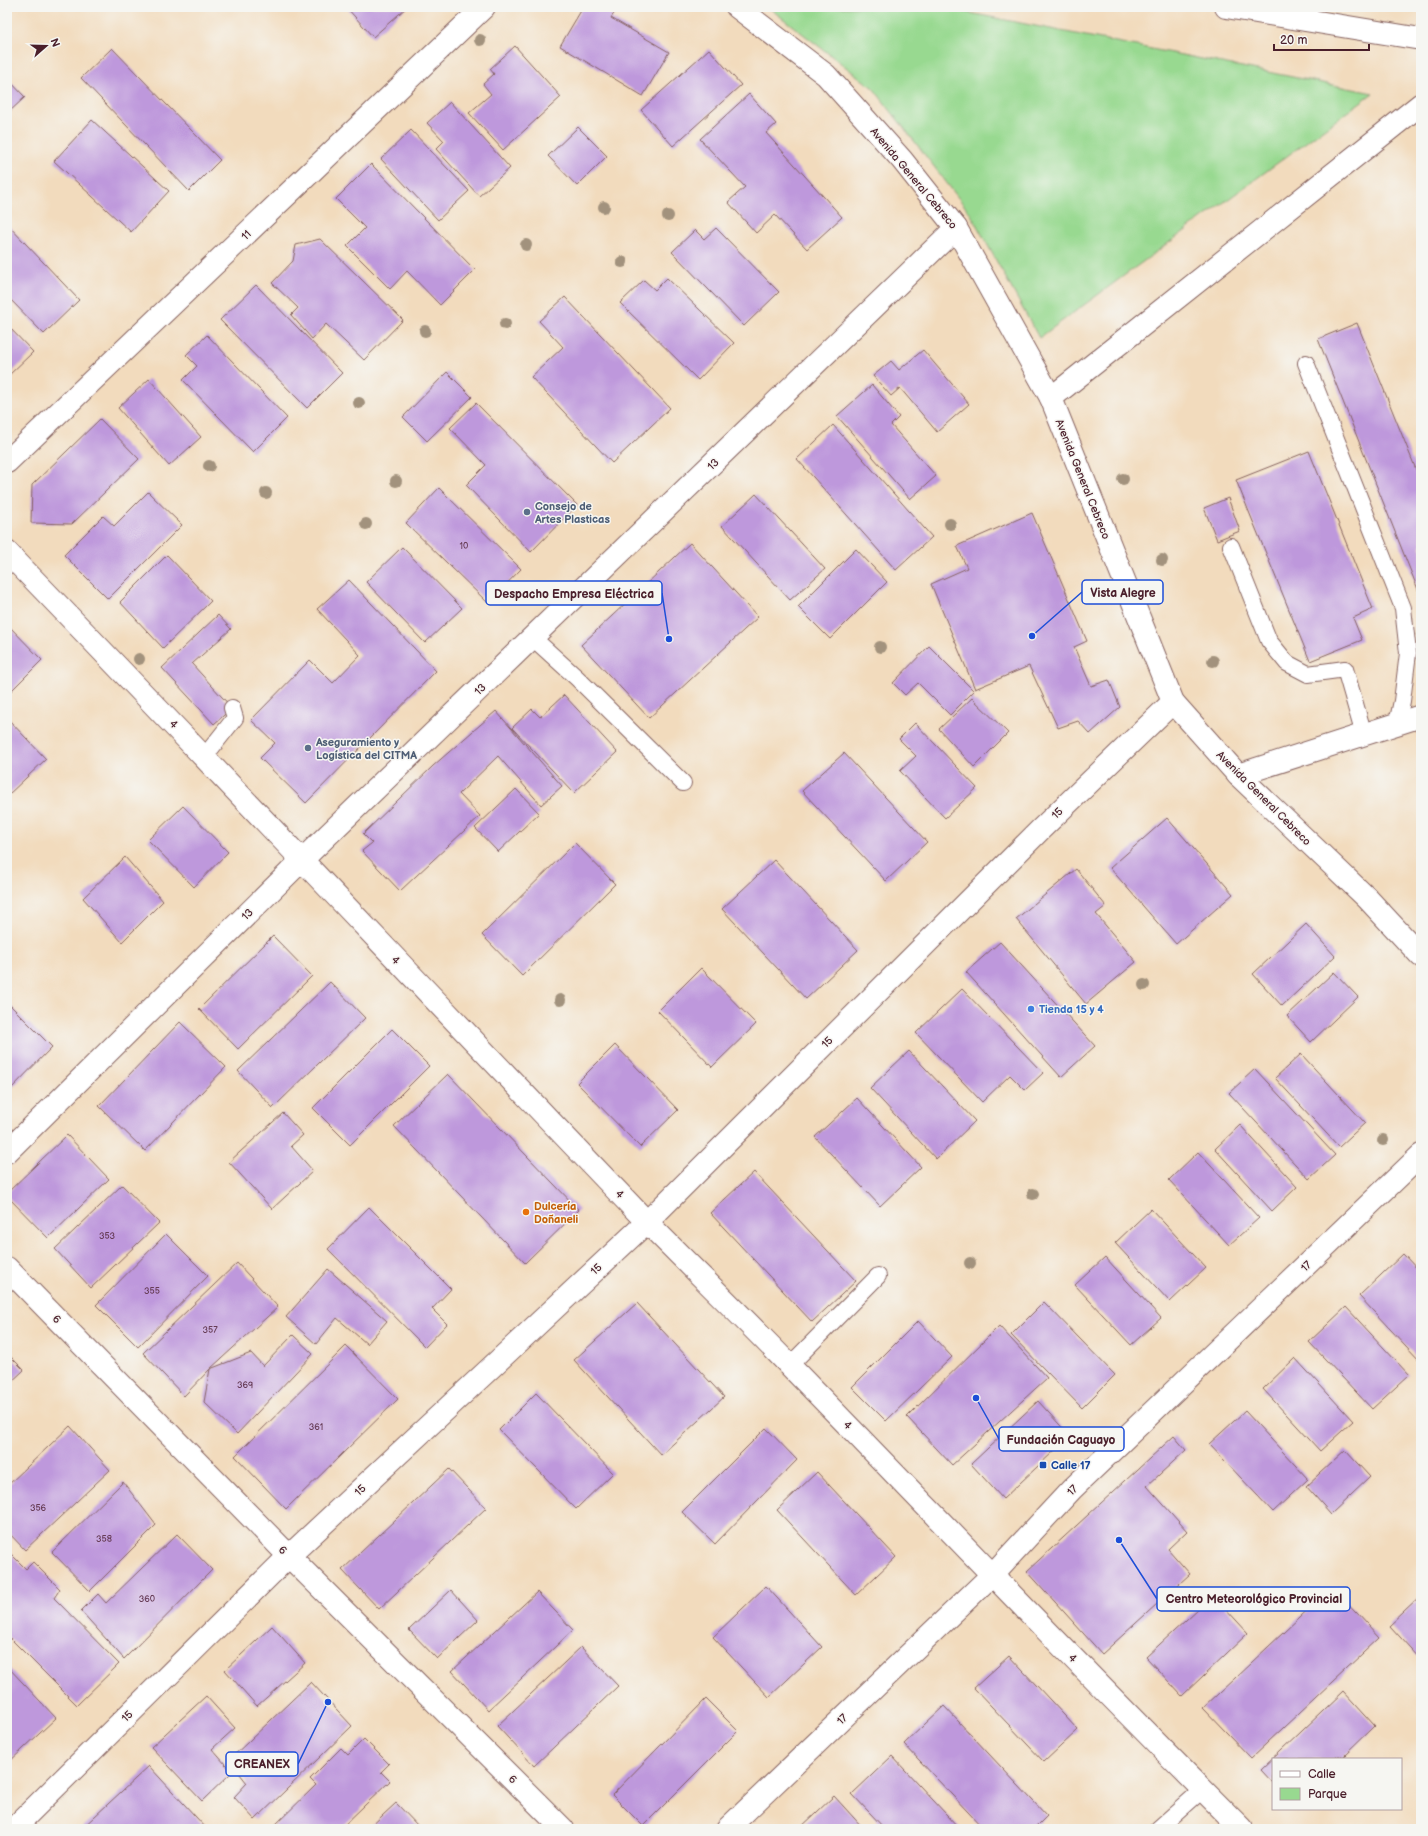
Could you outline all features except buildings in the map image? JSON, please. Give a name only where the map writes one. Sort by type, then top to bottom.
[{"type":"main road","name":"11","points":[[7,462],[484,7]]},
{"type":"main road","name":"Avenida General Cebreco","points":[[737,7],[826,75],[902,160],[956,228],[1051,398],[1172,702],[1238,775],[1367,898],[1421,956]]},
{"type":"main road","points":[[1226,7],[1421,39]]},
{"type":"main road","points":[[1051,398],[1421,104]]},
{"type":"main road","name":"13","points":[[7,1152],[301,861],[956,228]]},
{"type":"main road","name":"4","points":[[7,552],[205,756],[301,861],[647,1222],[790,1365],[992,1575],[1242,1829]]},
{"type":"main road","name":"15","points":[[13,1829],[289,1556],[647,1222],[1040,830],[1172,702]]},
{"type":"main road","points":[[1238,775],[1421,716]]},
{"type":"main road","name":"17","points":[[727,1829],[992,1575],[1072,1489],[1421,1155]]},
{"type":"main road","name":"6","points":[[7,1268],[289,1556],[563,1829]]},
{"type":"lane","points":[[1306,362],[1403,608],[1408,653],[1402,701],[1397,724]]},
{"type":"lane","points":[[1231,546],[1269,641],[1287,663],[1308,674],[1345,669],[1364,735]]},
{"type":"lane","points":[[532,638],[577,678],[683,783]]},
{"type":"lane","points":[[205,756],[235,718],[232,708]]},
{"type":"lane","points":[[790,1365],[878,1276]]},
{"type":"lane","points":[[1158,1829],[1202,1790]]},
{"type":"green space","points":[[768,7],[940,7],[1373,93],[1039,338],[970,213],[873,88]]},
{"type":"place","name":"Consejo de Artes Plasticas","points":[[527,512]]},
{"type":"place","name":"Vista Alegre","points":[[1032,636]]},
{"type":"place","name":"Despacho Empresa Eléctrica","points":[[669,639]]},
{"type":"place","name":"Aseguramiento y Logística del CITMA","points":[[308,748]]},
{"type":"place","name":"Tienda 15 y 4","points":[[1031,1009]]},
{"type":"place","name":"Dulcería Doñaneli","points":[[526,1212]]},
{"type":"place","name":"Fundación Caguayo","points":[[976,1398]]},
{"type":"place","name":"Calle 17","points":[[1043,1465]]},
{"type":"place","name":"Centro Meteorológico Provincial","points":[[1119,1540]]},
{"type":"place","name":"CREANEX","points":[[328,1702]]}]
